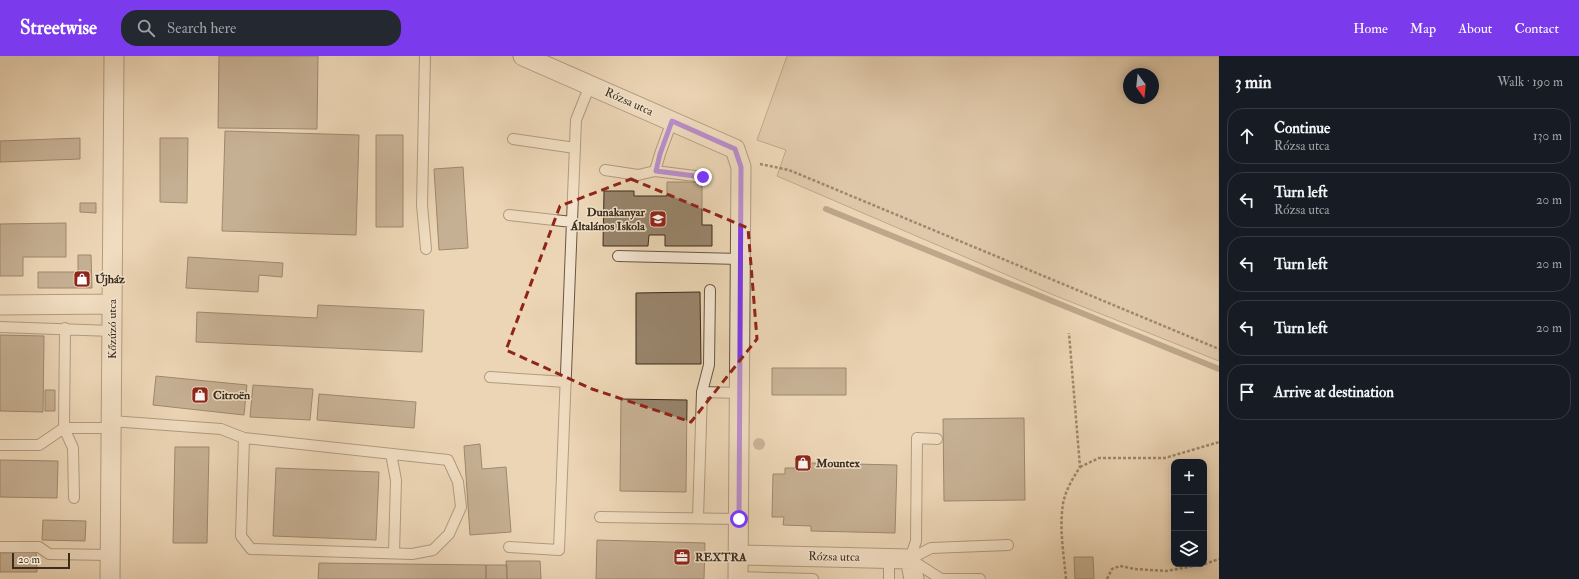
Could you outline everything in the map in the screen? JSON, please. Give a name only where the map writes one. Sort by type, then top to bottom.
[{"type":"street","name":"Kőzúzó utca","points":[[110,579],[114,56]]},
{"type":"street","name":"Rózsa utca","points":[[523,56],[735,149],[738,159]]},
{"type":"street","points":[[738,159],[741,167],[738,578]]},
{"type":"street","points":[[0,305],[112,304]]},
{"type":"street","name":"Rózsa utca","points":[[738,555],[910,559]]},
{"type":"street","points":[[910,559],[914,579]]},
{"type":"lane","points":[[425,56],[422,206],[426,249]]},
{"type":"lane","points":[[509,547],[559,550],[576,120],[590,86]]},
{"type":"lane","points":[[656,171],[660,154],[672,121]]},
{"type":"lane","points":[[513,139],[575,148]]},
{"type":"lane","points":[[605,170],[638,175],[656,171],[703,177]]},
{"type":"lane","points":[[509,215],[572,222]]},
{"type":"lane","points":[[618,256],[740,259]]},
{"type":"lane","points":[[698,518],[702,392],[709,366],[710,290]]},
{"type":"lane","points":[[0,327],[65,328],[112,331]]},
{"type":"lane","points":[[65,328],[64,428],[73,448],[74,498]]},
{"type":"lane","points":[[490,377],[566,382]]},
{"type":"lane","points":[[702,392],[740,393]]},
{"type":"lane","points":[[0,444],[38,445],[64,428],[111,425],[221,429],[244,438],[448,460],[458,482],[461,507],[449,534],[433,550],[412,554],[251,549],[241,536],[244,438]]},
{"type":"lane","points":[[910,559],[916,541],[917,438],[938,439]]},
{"type":"lane","points":[[391,454],[396,480],[394,553]]},
{"type":"lane","points":[[600,516],[739,519]]},
{"type":"lane","points":[[910,559],[931,548],[1008,545]]},
{"type":"lane","points":[[0,547],[39,547],[50,554],[110,555]]},
{"type":"lane","points":[[889,559],[889,579]]},
{"type":"lane","points":[[910,559],[941,579],[980,579]]},
{"type":"lane","points":[[738,578],[813,579]]},
{"type":"path","points":[[738,159],[789,170],[1219,349]]},
{"type":"path","points":[[1066,579],[1062,527],[1063,503],[1071,483],[1080,467],[1069,333]]},
{"type":"path","points":[[1080,467],[1099,458],[1165,458],[1219,442]]},
{"type":"path","points":[[1107,579],[1112,569],[1120,566],[1135,569],[1166,571],[1205,564],[1219,559]]},
{"type":"highlighted area","points":[[631,179],[748,228],[757,339],[691,422],[592,389],[506,350],[560,206]]},
{"type":"shaded area","points":[[787,56],[1219,56],[1219,361],[1051,294],[777,176],[786,150],[757,140]]},
{"type":"building","points":[[219,56],[318,56],[317,129],[218,128]]},
{"type":"building","points":[[225,131],[359,135],[356,235],[222,231]]},
{"type":"building","points":[[376,135],[403,135],[403,227],[376,227]]},
{"type":"building","points":[[80,138],[80,159],[0,162],[0,141]]},
{"type":"building","points":[[160,138],[188,138],[187,203],[160,202]]},
{"type":"building","points":[[463,167],[468,248],[439,250],[434,169]]},
{"type":"building","points":[[667,182],[702,182],[702,225],[712,225],[712,246],[665,246],[665,235],[649,235],[648,246],[603,246],[604,191],[634,191],[634,196],[667,196]]},
{"type":"building","points":[[80,203],[96,203],[96,213],[80,212]]},
{"type":"building","points":[[66,223],[66,257],[23,257],[23,276],[0,276],[0,224]]},
{"type":"building","points":[[78,255],[91,255],[92,288],[38,288],[38,272],[78,272]]},
{"type":"building","points":[[188,257],[283,263],[282,277],[259,275],[258,292],[186,288]]},
{"type":"building","points":[[700,292],[701,364],[636,364],[636,293]]},
{"type":"building","points":[[318,305],[424,310],[422,352],[196,342],[197,312],[317,318]]},
{"type":"building","points":[[0,335],[44,336],[43,412],[0,411]]},
{"type":"building","points":[[772,368],[846,368],[846,395],[772,395]]},
{"type":"building","name":"Citroën","points":[[156,376],[247,385],[244,415],[153,405]]},
{"type":"building","points":[[253,385],[313,389],[310,420],[250,417]]},
{"type":"building","points":[[45,390],[55,390],[55,411],[45,411]]},
{"type":"building","points":[[319,394],[416,402],[414,428],[317,420]]},
{"type":"building","points":[[621,399],[687,400],[686,492],[620,491]]},
{"type":"building","points":[[1024,418],[1025,500],[944,501],[943,419]]},
{"type":"building","points":[[480,444],[482,469],[506,467],[511,532],[470,535],[464,446]]},
{"type":"building","points":[[175,447],[209,447],[207,543],[173,543]]},
{"type":"building","points":[[0,460],[58,461],[57,498],[0,497]]},
{"type":"building","points":[[811,463],[897,465],[895,533],[811,531],[811,526],[783,525],[784,517],[772,517],[773,474],[785,474],[785,468],[811,468]]},
{"type":"building","points":[[276,468],[379,472],[376,540],[273,536]]},
{"type":"building","points":[[43,520],[86,521],[85,541],[42,540]]},
{"type":"building","points":[[597,540],[705,543],[704,579],[596,579]]},
{"type":"building","points":[[36,552],[37,572],[0,572],[0,553]]},
{"type":"building","points":[[1074,557],[1093,557],[1094,579],[1075,579]]},
{"type":"building","points":[[506,561],[540,561],[541,579],[507,579]]},
{"type":"building","points":[[319,563],[486,565],[486,579],[318,579]]},
{"type":"building","points":[[486,565],[507,565],[507,579],[486,579]]},
{"type":"waterway","points":[[826,209],[1219,369]]},
{"type":"place","name":"Dunakanyar Általános Iskola","points":[[658,219]]},
{"type":"place","name":"Újház","points":[[82,279]]},
{"type":"place","name":"Citroën","points":[[200,395]]},
{"type":"place","name":"Mountex","points":[[803,463]]},
{"type":"place","name":"REXTRA","points":[[682,557]]},
{"type":"route","points":[[703,177],[656,171],[660,154],[672,121],[735,149],[741,167],[739,519]]}]
